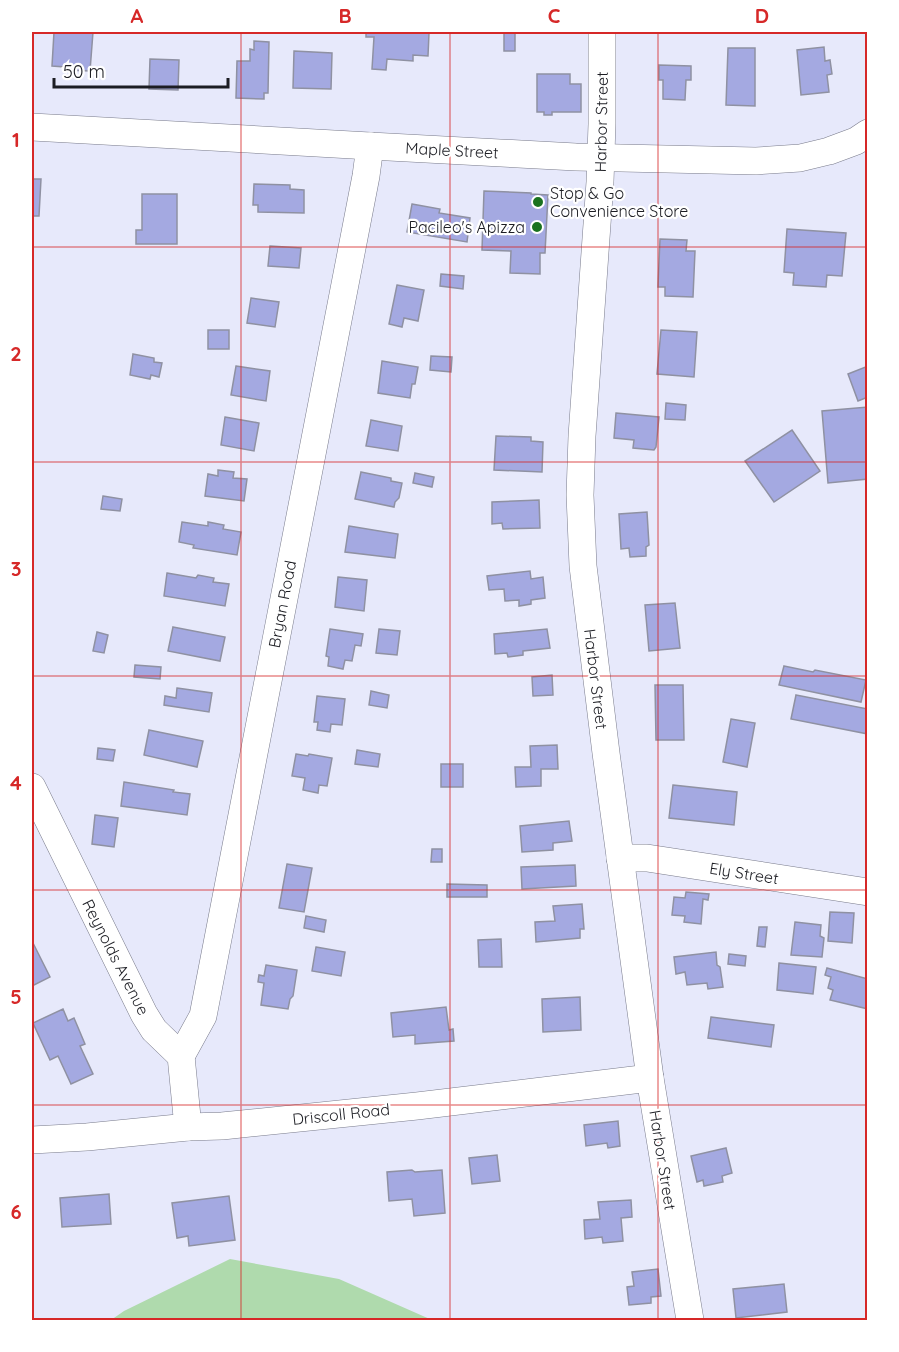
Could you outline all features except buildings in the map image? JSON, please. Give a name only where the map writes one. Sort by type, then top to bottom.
[{"type":"street","name":"Harbor Street","points":[[602,32],[601,158],[582,436],[580,495],[583,566],[650,1078],[690,1320]]},
{"type":"street","name":"Maple Street","points":[[32,127],[601,158],[756,161],[800,158],[829,152],[867,134]]},
{"type":"street","name":"Bryan Road","points":[[181,1056],[203,1016],[370,146]]},
{"type":"street","name":"Reynolds Avenue","points":[[32,787],[144,1014],[154,1030],[181,1056]]},
{"type":"street","name":"Ely Street","points":[[620,858],[647,858],[867,892]]},
{"type":"street","points":[[181,1056],[188,1127]]},
{"type":"street","name":"Driscoll Road","points":[[32,1140],[222,1126],[650,1078]]},
{"type":"green space","points":[[230,1259],[339,1279],[432,1320],[111,1320],[124,1311]]},
{"type":"place","name":"Stop & Go Convenience Store","points":[[538,202]]},
{"type":"place","name":"Pacileo's Apizza","points":[[537,227]]}]
